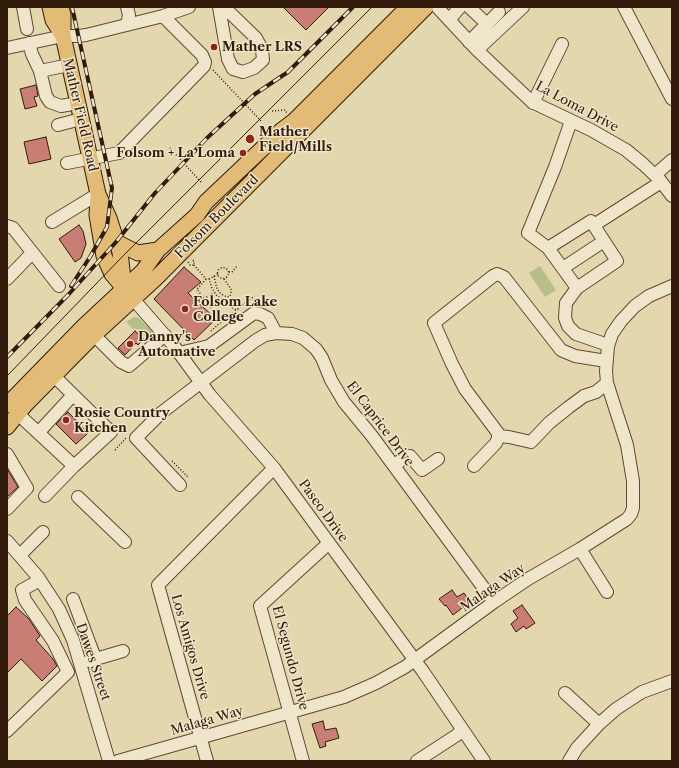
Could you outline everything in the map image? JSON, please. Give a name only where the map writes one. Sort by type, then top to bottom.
[{"type":"main road","name":"Mather Field Road","points":[[50,7],[53,20],[63,36]]},
{"type":"main road","name":"Mather Field Road","points":[[61,7],[63,15],[63,36],[98,194],[109,218],[120,252],[129,293]]},
{"type":"main road","name":"Folsom Boulevard","points":[[13,409],[54,376],[94,335],[129,293],[158,250],[197,214],[206,202],[222,186],[282,130],[294,121],[408,7]]},
{"type":"main road","name":"Folsom Boulevard","points":[[7,427],[13,409],[84,326],[129,293],[155,279],[426,7]]},
{"type":"main road","name":"Mather Field Road","points":[[98,194],[97,215],[104,256],[112,274],[129,293]]},
{"type":"main road","points":[[116,242],[138,253],[158,250]]},
{"type":"street","points":[[22,7],[27,29]]},
{"type":"street","points":[[127,7],[129,15],[127,25]]},
{"type":"street","points":[[7,48],[63,36],[79,36],[163,16],[189,7]]},
{"type":"street","points":[[219,7],[228,59],[233,69],[243,72],[254,68],[263,60],[262,49],[256,38],[224,7]]},
{"type":"street","name":"La Loma Drive","points":[[437,7],[473,46],[532,103],[607,138],[626,150],[658,179],[672,196]]},
{"type":"street","points":[[449,20],[460,7]]},
{"type":"street","points":[[469,7],[487,24]]},
{"type":"street","points":[[473,46],[524,7]]},
{"type":"street","points":[[624,7],[672,99]]},
{"type":"street","points":[[473,46],[487,24],[499,12]]},
{"type":"street","points":[[67,163],[119,153],[204,66],[205,62],[202,55],[163,16]]},
{"type":"street","points":[[29,43],[40,71],[46,96],[50,102],[61,106],[78,103]]},
{"type":"street","points":[[532,103],[562,44]]},
{"type":"street","points":[[40,71],[69,65]]},
{"type":"street","points":[[58,125],[81,119]]},
{"type":"street","points":[[571,121],[555,167],[528,233],[548,248],[577,288]]},
{"type":"street","points":[[594,225],[658,179],[672,160]]},
{"type":"street","points":[[52,222],[98,194]]},
{"type":"street","points":[[548,248],[591,221],[617,261],[577,288],[566,303],[565,318],[568,326],[576,334],[608,345]]},
{"type":"street","points":[[7,226],[13,228],[59,286]]},
{"type":"street","points":[[563,268],[604,241]]},
{"type":"street","points":[[7,279],[32,253]]},
{"type":"street","points":[[474,466],[496,443],[498,436],[497,430],[466,389],[452,364],[434,323],[493,276],[497,274],[504,277],[561,350],[575,356],[606,361]]},
{"type":"street","name":"Malaga Way","points":[[118,761],[344,697],[376,683],[414,660],[528,579],[580,549],[627,519],[633,508],[633,481],[627,445],[607,383],[606,361],[608,345],[614,330],[635,306],[649,296],[672,286]]},
{"type":"street","name":"Paseo Drive","points":[[129,293],[165,335],[224,412],[274,468],[414,660],[484,761]]},
{"type":"street","points":[[179,353],[206,341],[209,346],[254,313],[268,318],[276,333]]},
{"type":"street","name":"El Caprice Drive","points":[[180,485],[136,438],[161,413],[254,340],[264,335],[276,333],[287,333],[298,336],[307,341],[316,349],[322,358],[336,391],[394,466],[494,602]]},
{"type":"street","points":[[94,335],[121,362],[129,366],[165,335]]},
{"type":"street","points":[[45,496],[74,466],[111,432],[54,376]]},
{"type":"street","points":[[498,436],[531,442],[569,407],[584,396],[596,392],[607,383]]},
{"type":"street","points":[[39,432],[73,395]]},
{"type":"street","points":[[13,409],[74,466]]},
{"type":"street","points":[[7,454],[27,488],[7,509]]},
{"type":"street","points":[[394,466],[405,457],[410,456],[422,470],[438,459]]},
{"type":"street","name":"Los Amigos Drive","points":[[207,761],[158,585],[274,468]]},
{"type":"street","points":[[78,497],[125,542]]},
{"type":"street","points":[[20,555],[43,532]]},
{"type":"street","name":"Dawes Street","points":[[7,541],[40,580],[59,609],[73,640],[81,664],[109,761]]},
{"type":"street","name":"El Segundo Drive","points":[[303,761],[260,606],[328,543]]},
{"type":"street","points":[[580,549],[607,592]]},
{"type":"street","points":[[40,580],[22,590],[25,600],[53,641],[68,672]]},
{"type":"street","points":[[73,599],[95,658]]},
{"type":"street","points":[[65,622],[79,616]]},
{"type":"street","points":[[7,732],[68,672],[95,658],[123,651]]},
{"type":"street","points":[[569,761],[577,748],[599,724],[616,709],[642,692],[672,681]]},
{"type":"street","points":[[565,693],[599,724]]},
{"type":"street","points":[[417,761],[457,735],[462,729]]},
{"type":"path","points":[[205,62],[262,121]]},
{"type":"path","points":[[272,111],[285,110],[288,115]]},
{"type":"path","points":[[170,148],[201,182]]},
{"type":"path","points":[[189,258],[194,261],[194,265]]},
{"type":"path","points":[[187,260],[190,265],[194,265],[208,279],[214,292],[222,299],[239,301],[241,304],[239,308]]},
{"type":"path","points":[[224,279],[227,277],[229,272],[232,272],[237,266]]},
{"type":"path","points":[[221,322],[197,289],[208,279],[218,274],[219,270],[222,268],[226,268],[229,272]]},
{"type":"path","points":[[218,274],[224,279],[231,289],[230,296],[233,301],[233,307],[235,309],[239,308]]},
{"type":"path","points":[[214,276],[217,289],[221,294],[228,297],[230,296]]},
{"type":"path","points":[[204,299],[214,292]]},
{"type":"path","points":[[206,341],[221,322],[253,297]]},
{"type":"green space","points":[[540,266],[556,290],[545,297],[529,273]]},
{"type":"green space","points":[[134,317],[139,318],[153,332],[149,343],[145,343],[147,338],[135,328],[133,329],[126,322]]},
{"type":"building","points":[[283,7],[329,7],[306,30]]},
{"type":"building","points":[[36,85],[38,96],[34,97],[37,106],[25,109],[20,89]]},
{"type":"building","points":[[46,137],[51,159],[29,164],[24,142]]},
{"type":"building","points":[[79,225],[83,231],[86,244],[81,258],[75,262],[59,239]]},
{"type":"building","name":"Folsom Lake College","points":[[184,267],[201,282],[188,293],[216,319],[194,340],[154,299]]},
{"type":"building","points":[[135,331],[144,339],[138,345],[136,343],[125,355],[118,348]]},
{"type":"building","points":[[68,412],[88,433],[76,444],[56,424]]},
{"type":"building","points":[[7,469],[18,487],[7,497]]},
{"type":"building","points":[[452,590],[457,597],[464,593],[470,602],[453,615],[446,605],[445,606],[439,599]]},
{"type":"building","points":[[522,605],[535,623],[526,629],[524,626],[516,632],[511,624],[518,618],[513,611]]},
{"type":"building","points":[[16,607],[29,619],[40,636],[36,640],[53,659],[57,666],[42,681],[21,659],[7,673],[7,616]]},
{"type":"building","points":[[323,721],[325,730],[336,728],[339,738],[325,742],[326,746],[320,748],[312,724]]},
{"type":"tram line","points":[[7,376],[121,258],[372,7]]},
{"type":"railway","points":[[71,286],[107,227],[112,188],[72,7]]},
{"type":"railway","points":[[7,357],[68,295],[116,242],[155,193],[207,138],[255,94],[288,72],[353,7]]},
{"type":"place","name":"Mather LRS","points":[[214,47]]},
{"type":"place","name":"Mather Field/Mills","points":[[250,139]]},
{"type":"place","name":"Folsom + La Loma","points":[[243,153]]},
{"type":"place","name":"Folsom Lake College","points":[[185,309]]},
{"type":"place","name":"Danny's Automative","points":[[130,344]]},
{"type":"place","name":"Rosie Country Kitchen","points":[[66,420]]}]
